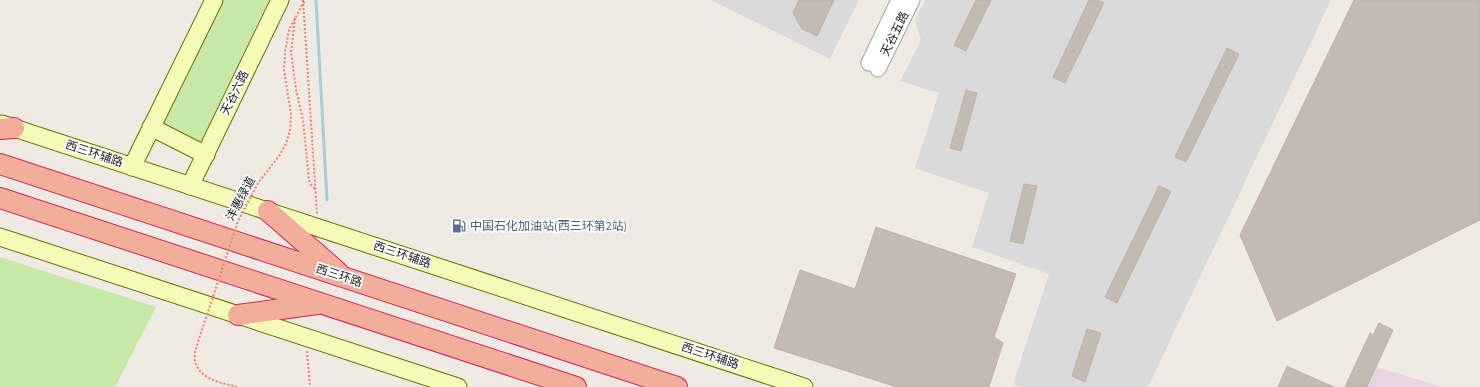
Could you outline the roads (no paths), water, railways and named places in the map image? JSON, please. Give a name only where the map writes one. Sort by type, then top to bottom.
[{"type":"highway","name":"西三环路","points":[[0,164],[677,387]]},
{"type":"highway","points":[[0,198],[576,387]]},
{"type":"highway","points":[[268,211],[345,278]]},
{"type":"highway","points":[[238,315],[322,303]]},
{"type":"main road","points":[[132,167],[214,0]]},
{"type":"main road","name":"天谷六路","points":[[190,186],[280,0]]},
{"type":"main road","name":"西三环辅路","points":[[5,127],[268,211],[804,387]]},
{"type":"main road","points":[[151,128],[206,155]]},
{"type":"main road","points":[[0,237],[458,387]]},
{"type":"street","name":"天谷五路","points":[[899,0],[873,66],[912,0]]},
{"type":"waterway","points":[[316,0],[327,200]]},
{"type":"place","name":"中国石化加油站(西三环第2站)","points":[[459,226]]}]
